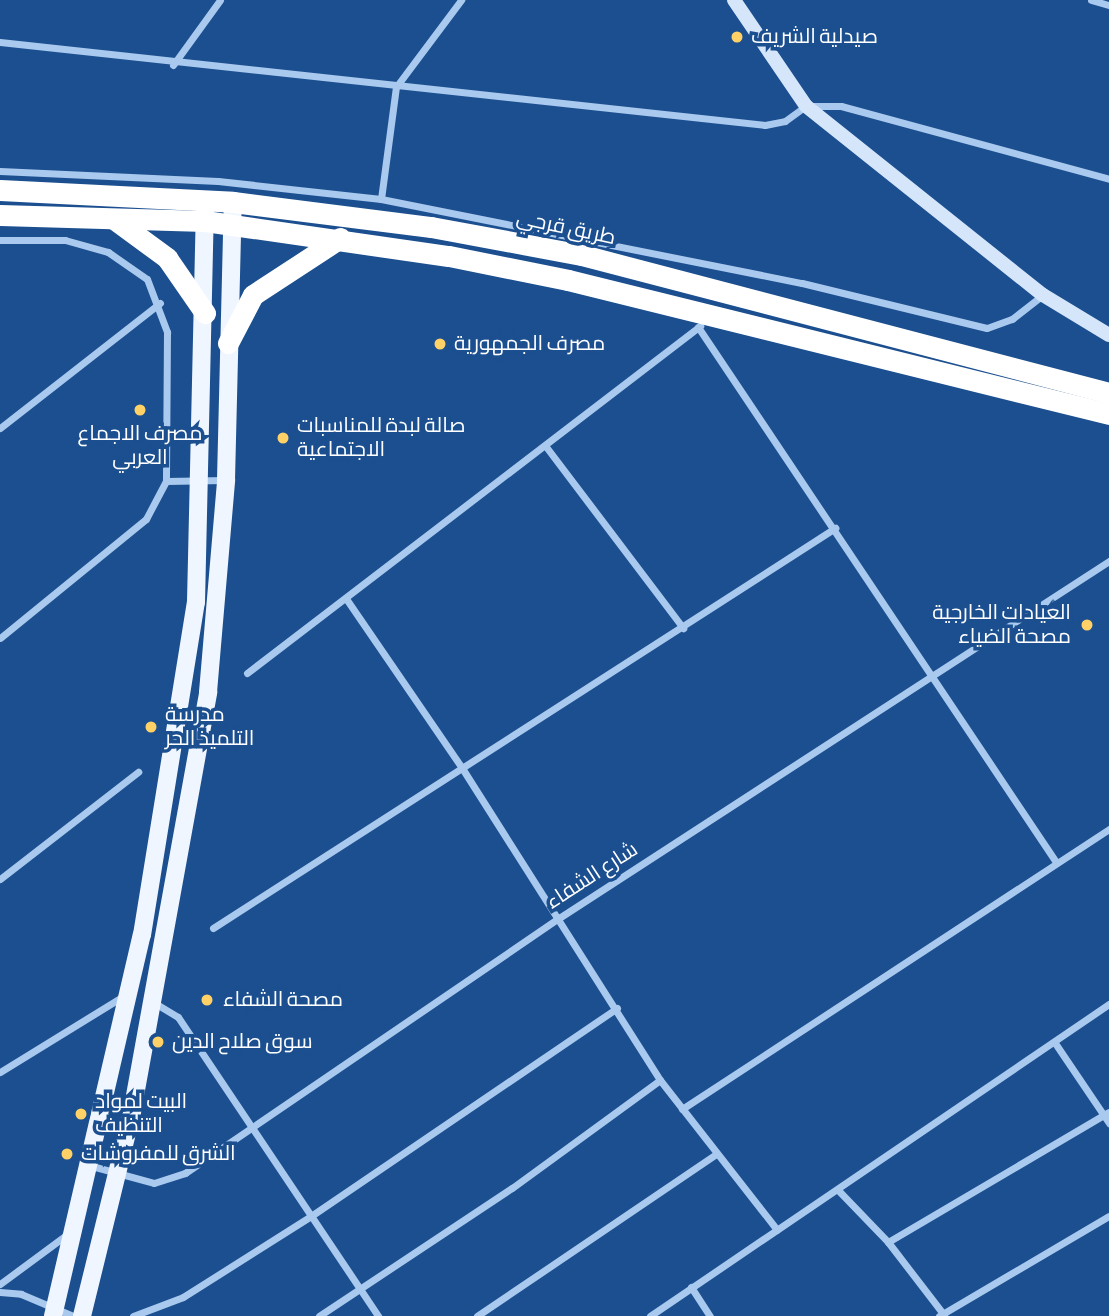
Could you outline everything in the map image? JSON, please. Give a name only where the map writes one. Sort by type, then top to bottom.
[{"type":"highway","name":"طريق قرجي","points":[[0,190],[205,211],[232,225],[340,238],[568,280],[705,322],[1109,414]]},
{"type":"highway","name":"طريق قرجي","points":[[0,215],[112,218],[205,211],[233,202],[330,211],[582,255],[1109,393]]},
{"type":"highway","points":[[112,218],[167,258],[205,313]]},
{"type":"highway","points":[[228,343],[253,295],[340,238]]},
{"type":"main road","points":[[733,0],[806,106],[1043,295],[1109,335]]},
{"type":"main road","points":[[82,1316],[119,1174],[208,692],[226,480],[233,202]]},
{"type":"main road","points":[[54,1312],[128,993],[195,602],[202,477],[205,211]]},
{"type":"street","points":[[173,65],[220,0]]},
{"type":"street","points":[[381,200],[396,87],[461,0]]},
{"type":"street","points":[[1091,0],[1109,5]]},
{"type":"street","points":[[0,42],[173,65],[765,125],[785,121],[806,106],[870,111],[1109,179]]},
{"type":"street","points":[[0,171],[218,181],[381,200],[802,283],[987,328],[1012,319],[1043,295]]},
{"type":"street","points":[[0,240],[65,240],[108,252],[147,279],[160,303],[167,332],[166,481],[132,533],[0,638]]},
{"type":"street","points":[[0,428],[160,303]]},
{"type":"street","points":[[247,673],[547,447],[705,322],[835,528],[1056,863]]},
{"type":"street","points":[[547,447],[682,628]]},
{"type":"street","points":[[166,481],[202,477],[226,480]]},
{"type":"street","points":[[213,928],[835,528]]},
{"type":"street","name":"شارع الشفاء","points":[[88,1165],[154,1183],[167,1180],[559,918],[1109,561]]},
{"type":"street","points":[[347,600],[462,768],[617,1008],[660,1080],[777,1230]]},
{"type":"street","points":[[0,878],[138,772]]},
{"type":"street","points":[[682,1109],[1109,829]]},
{"type":"street","points":[[0,1072],[128,993]]},
{"type":"street","points":[[153,1001],[178,1017],[253,1122],[379,1316]]},
{"type":"street","points":[[650,1316],[1109,1004]]},
{"type":"street","points":[[134,1316],[183,1297],[312,1216],[617,1008]]},
{"type":"street","points":[[1055,1042],[1106,1114],[1109,1123]]},
{"type":"street","points":[[320,1316],[361,1291],[660,1080]]},
{"type":"street","points":[[888,1242],[1106,1114]]},
{"type":"street","points":[[477,1316],[716,1154]]},
{"type":"street","points":[[838,1190],[888,1242],[943,1315],[1109,1216]]},
{"type":"street","points":[[0,1284],[73,1231]]},
{"type":"street","points":[[691,1287],[710,1316]]},
{"type":"street","points":[[0,1292],[21,1294],[54,1312],[73,1316]]},
{"type":"place","name":"صيدلية الشريف","points":[[737,37]]},
{"type":"place","name":"مصرف الجمهورية","points":[[440,344]]},
{"type":"place","name":"مصرف الاجماع العربي","points":[[140,410]]},
{"type":"place","name":"صالة لبدة للمناسبات الاجتماعية","points":[[283,438]]},
{"type":"place","name":"العيادات الخارجية مصحة الضياء","points":[[1087,625]]},
{"type":"place","name":"مدرسة التلميذ الحر","points":[[151,727]]},
{"type":"place","name":"مصحة الشفاء","points":[[207,1000]]},
{"type":"place","name":"سوق صلاح الدين","points":[[158,1042]]},
{"type":"place","name":"البيت لمواد التنظيف","points":[[81,1114]]},
{"type":"place","name":"الشرق للمفروشات","points":[[67,1154]]}]
